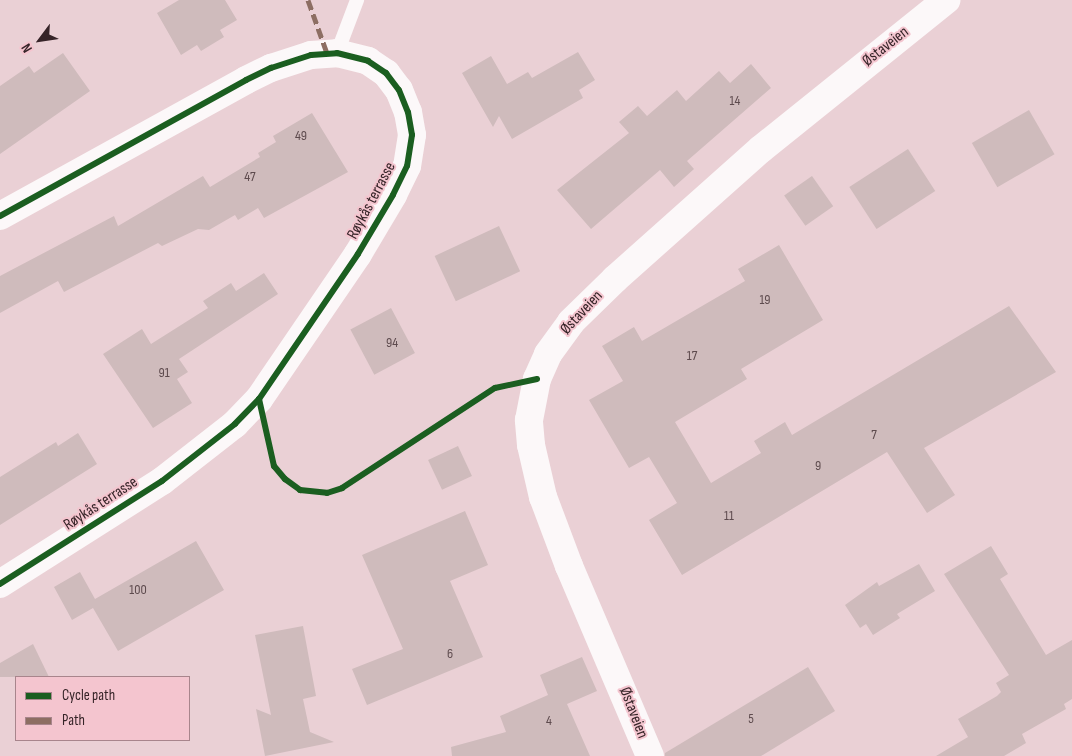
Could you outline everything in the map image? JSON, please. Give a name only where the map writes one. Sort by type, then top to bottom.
[{"type":"street","name":"Østaveien","points":[[650,756],[569,566],[543,497],[531,445],[529,420],[537,379],[548,354],[571,322],[615,279],[761,149],[946,0]]},
{"type":"street","name":"Røykås terrasse","points":[[0,216],[271,68],[311,55],[337,53],[368,61],[386,73],[400,90],[408,112],[412,135],[408,166],[358,254],[276,376],[234,424],[162,481],[0,584]]},
{"type":"lane","points":[[337,53],[357,0]]},
{"type":"building","points":[[179,0],[225,0],[237,20],[220,30],[224,37],[201,51],[197,45],[181,55],[157,13]]},
{"type":"building","points":[[578,52],[595,80],[579,90],[583,98],[512,139],[499,116],[493,127],[462,73],[491,56],[507,84],[528,72],[532,78]]},
{"type":"building","points":[[63,53],[90,91],[0,154],[0,86],[29,66],[34,73]]},
{"type":"building","points":[[751,64],[771,88],[687,161],[694,169],[674,187],[660,170],[591,229],[557,190],[629,133],[619,122],[638,106],[647,116],[677,90],[686,101],[719,71],[730,83]]},
{"type":"building","points":[[1029,110],[1054,154],[997,187],[972,143]]},
{"type":"building","points":[[312,113],[348,172],[264,218],[258,208],[238,220],[235,215],[209,230],[198,229],[162,246],[158,243],[64,292],[58,281],[0,313],[0,276],[114,216],[118,226],[203,176],[210,187],[260,157],[258,153],[276,142],[273,136]]},
{"type":"building","points":[[908,149],[935,191],[877,229],[849,187]]},
{"type":"building","points":[[812,176],[833,206],[805,226],[784,196]]},
{"type":"building","points":[[499,226],[520,271],[456,301],[435,256]]},
{"type":"building","points":[[779,245],[823,320],[741,369],[747,379],[675,422],[711,483],[761,453],[754,441],[785,422],[792,435],[1009,306],[1056,372],[924,448],[955,495],[927,513],[887,452],[682,575],[649,520],[677,503],[649,457],[629,468],[589,400],[623,381],[602,346],[634,327],[642,341],[745,281],[738,269]]},
{"type":"building","points":[[264,273],[278,294],[179,359],[188,372],[177,379],[192,403],[153,428],[103,354],[142,329],[151,344],[208,308],[203,301],[231,283],[236,291]]},
{"type":"building","points":[[391,308],[415,353],[374,375],[350,330]]},
{"type":"building","points":[[78,433],[97,464],[0,525],[0,477],[56,442],[58,446]]},
{"type":"building","points":[[458,446],[472,476],[442,490],[428,460]]},
{"type":"building","points":[[465,511],[488,565],[450,581],[483,657],[367,705],[352,669],[403,649],[362,555]]},
{"type":"building","points":[[196,541],[224,590],[118,651],[93,608],[72,620],[54,587],[80,572],[95,599]]},
{"type":"building","points":[[991,546],[1008,574],[1000,579],[1046,655],[1072,640],[1072,699],[1064,704],[1066,709],[1022,734],[1026,743],[1004,756],[936,756],[968,737],[958,719],[997,696],[1001,692],[996,683],[1009,675],[944,574]]},
{"type":"building","points":[[919,564],[935,591],[897,614],[900,618],[873,635],[866,624],[860,628],[845,605],[877,582],[879,586]]},
{"type":"building","points":[[303,626],[316,696],[303,699],[310,732],[334,742],[265,756],[256,709],[271,715],[255,635]]},
{"type":"building","points":[[33,644],[49,676],[0,677],[0,663]]},
{"type":"building","points":[[582,657],[597,691],[567,704],[590,756],[452,756],[451,747],[506,732],[500,716],[548,695],[540,675]]},
{"type":"building","points":[[808,667],[835,711],[761,756],[665,756],[665,753]]},
{"type":"marked path","points":[[308,0],[327,53]]},
{"type":"cycle path","points":[[0,216],[246,80],[271,68],[311,55],[337,53],[368,61],[386,73],[399,90],[408,112],[412,135],[407,166],[393,195],[358,254],[259,399],[235,424],[162,481],[0,584]]},
{"type":"cycle path","points":[[259,399],[274,466],[285,479],[300,490],[327,493],[342,488],[495,388],[537,379]]}]
